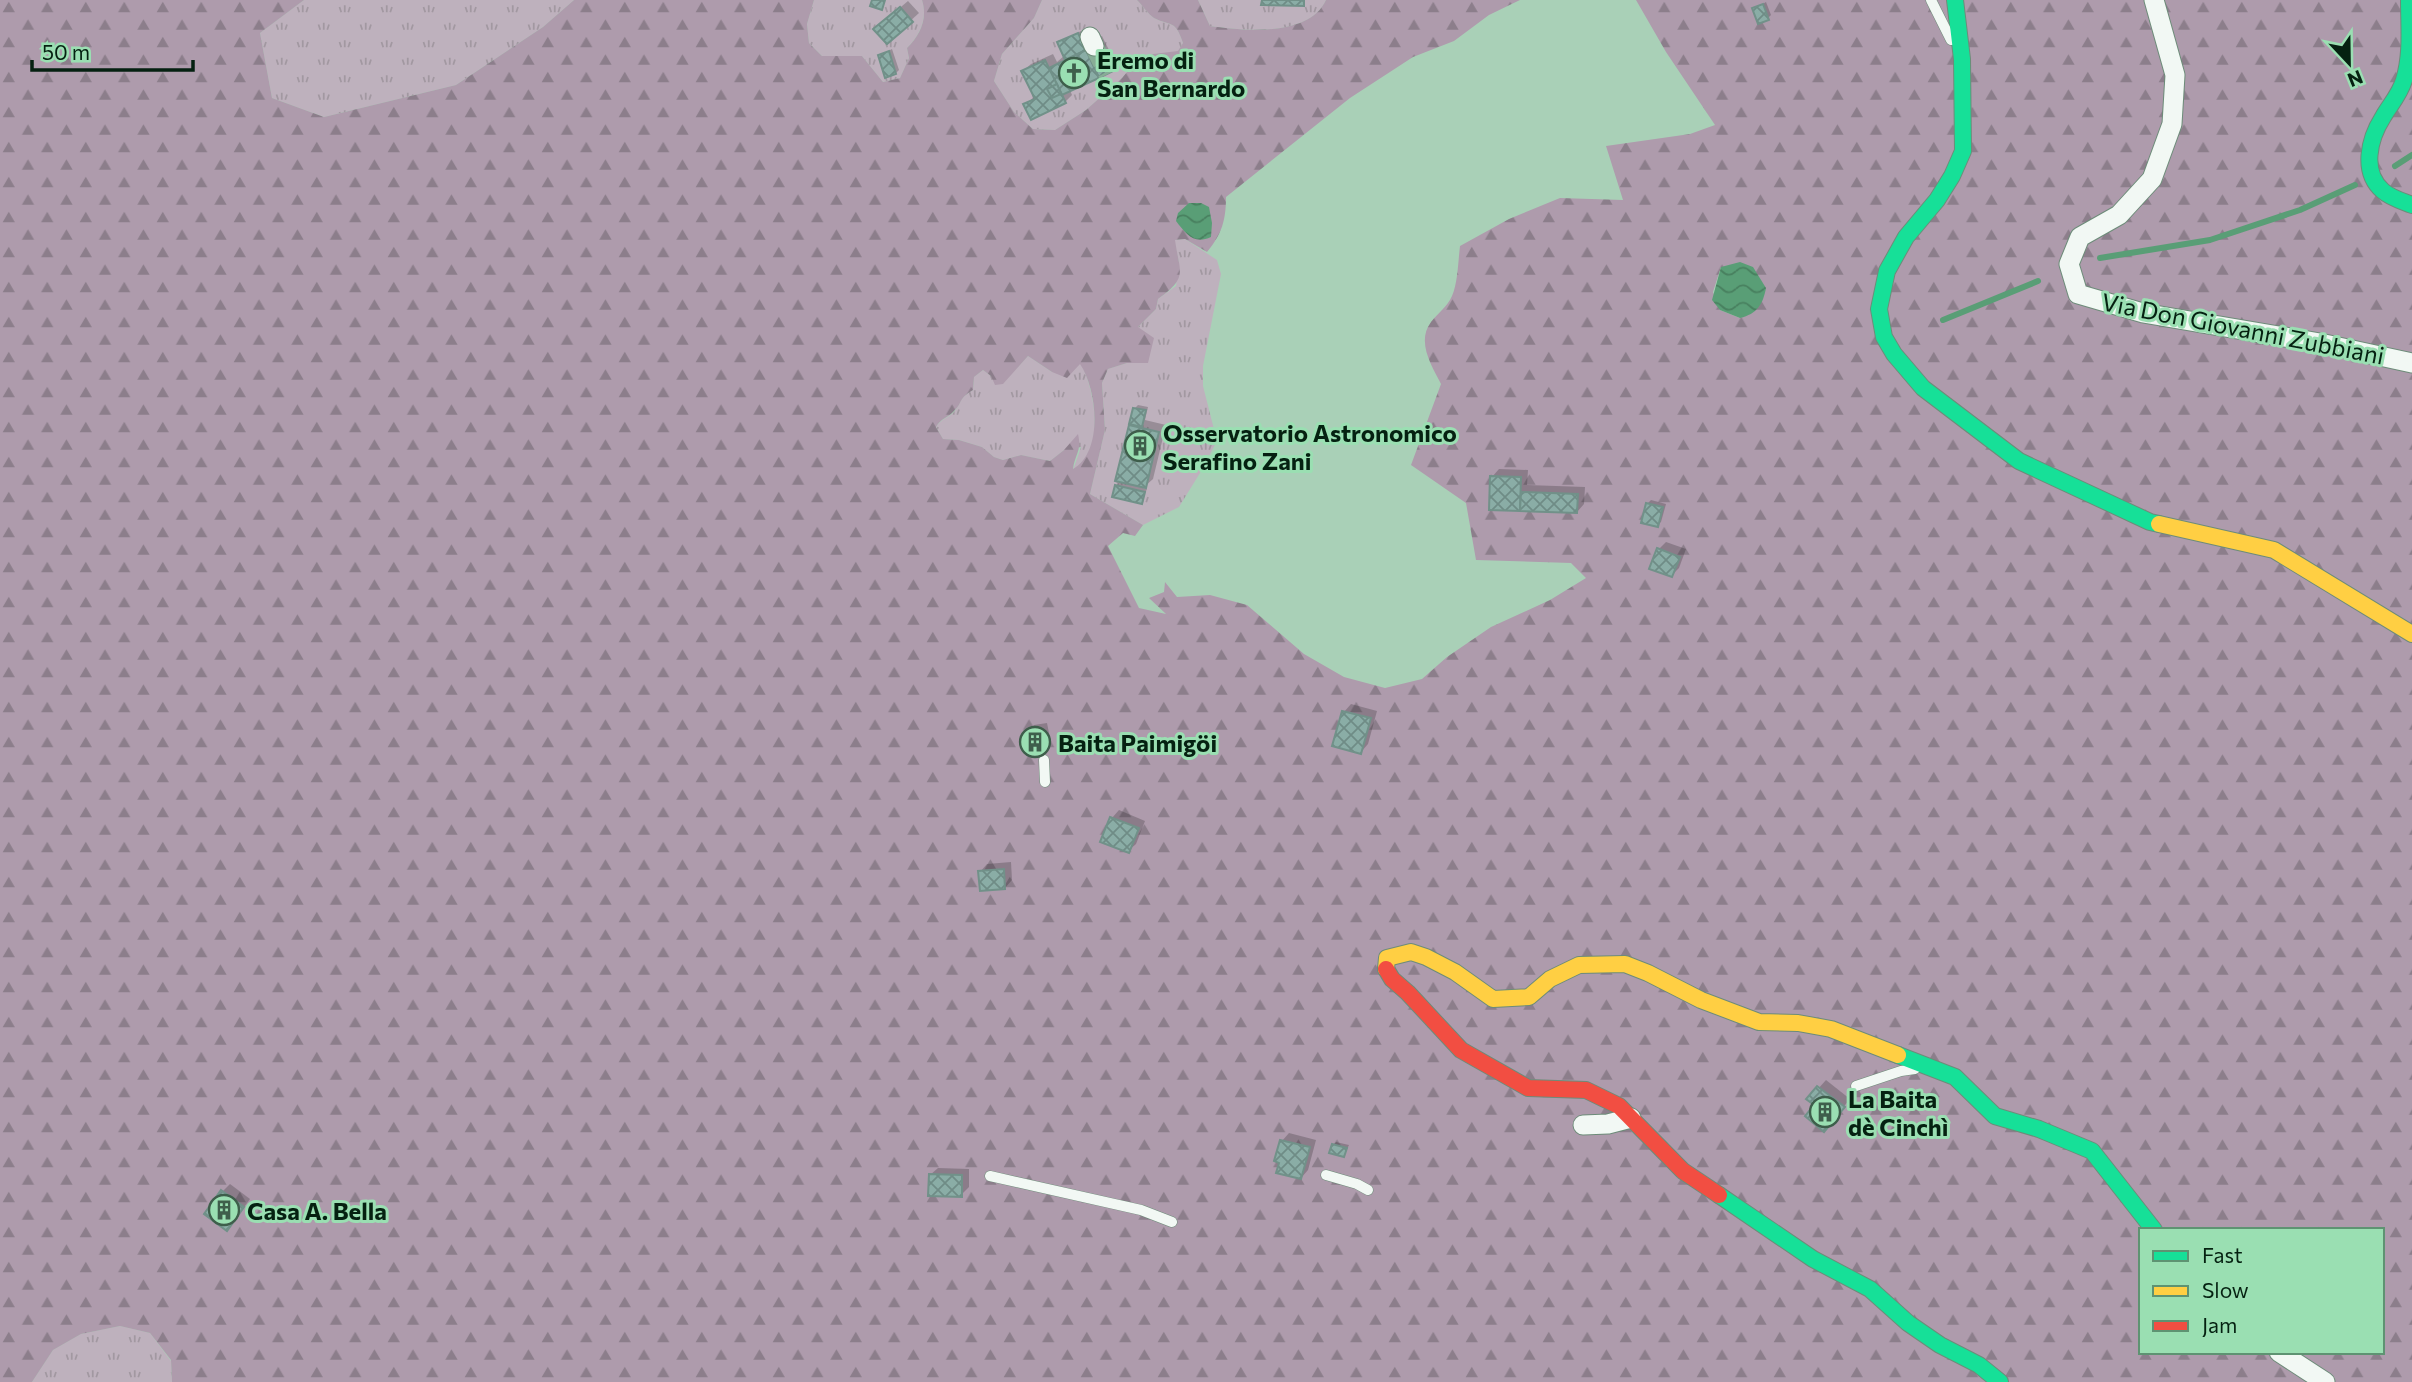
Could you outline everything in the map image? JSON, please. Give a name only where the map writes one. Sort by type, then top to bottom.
[{"type":"street","points":[[1955,0],[1962,59],[1963,150],[1952,176],[1937,200],[1906,237],[1886,271],[1879,309],[1884,337],[1894,354],[1923,388],[2019,461],[2150,522],[2274,550],[2412,634]]},
{"type":"street","name":"Via Don Giovanni Zubbiani","points":[[2154,0],[2175,75],[2172,124],[2152,179],[2119,215],[2080,237],[2068,264],[2078,293],[2143,313],[2320,343],[2412,363]]},
{"type":"street","points":[[2409,0],[2404,81],[2379,124],[2368,159],[2374,181],[2385,193],[2412,205]]},
{"type":"street","points":[[2000,1382],[1979,1365],[1941,1345],[1908,1323],[1870,1289],[1813,1259],[1683,1171],[1619,1105],[1586,1090],[1528,1088],[1461,1050],[1392,979],[1385,967],[1387,958],[1411,952],[1426,957],[1455,972],[1493,999],[1529,997],[1550,979],[1578,965],[1625,964],[1701,1000],[1759,1022],[1798,1023],[1831,1029],[1955,1077],[1995,1116],[2039,1129],[2092,1151],[2152,1228]]},
{"type":"street","points":[[1583,1125],[1608,1124],[1631,1118]]},
{"type":"street","points":[[2282,1354],[2325,1382]]},
{"type":"lane","points":[[1931,0],[1962,59]]},
{"type":"lane","points":[[1044,760],[1045,782]]},
{"type":"lane","points":[[1856,1086],[1901,1071],[1930,1068]]},
{"type":"lane","points":[[1326,1175],[1368,1190]]},
{"type":"lane","points":[[990,1176],[1141,1210],[1172,1222]]},
{"type":"green space","points":[[0,0],[304,0],[260,33],[272,98],[324,117],[456,85],[543,27],[574,0],[814,0],[807,24],[809,43],[822,56],[862,56],[883,82],[900,78],[909,58],[907,48],[922,26],[922,0],[1042,0],[1034,18],[1002,54],[994,81],[1014,112],[1033,129],[1055,130],[1086,110],[1122,78],[1139,58],[1178,51],[1183,43],[1175,27],[1154,18],[1137,0],[1198,0],[1210,26],[1258,30],[1291,26],[1306,20],[1318,12],[1326,0],[1520,0],[1489,15],[1454,41],[1413,57],[1350,98],[1226,197],[1222,226],[1207,252],[1185,239],[1175,240],[1180,268],[1178,280],[1158,299],[1156,309],[1138,327],[1154,338],[1148,363],[1127,363],[1108,369],[1102,383],[1105,430],[1090,494],[1143,525],[1135,536],[1123,533],[1108,546],[1139,608],[1166,614],[1149,598],[1164,592],[1165,582],[1177,597],[1210,595],[1247,605],[1304,654],[1344,677],[1385,688],[1422,679],[1447,657],[1491,627],[1550,600],[1586,578],[1571,563],[1476,560],[1466,503],[1411,465],[1441,384],[1427,354],[1425,338],[1431,322],[1452,296],[1460,246],[1509,219],[1560,198],[1623,200],[1606,146],[1690,134],[1715,125],[1666,52],[1636,0],[2412,0],[2412,1382],[172,1382],[171,1360],[150,1333],[120,1326],[81,1334],[53,1350],[32,1382],[0,1382]],"holes":[[[1721,267],[1740,318],[1720,310],[1713,292]],[[1028,356],[1052,372],[1067,378],[1080,364],[1086,375],[1093,403],[1093,434],[1090,449],[1073,469],[1079,449],[1078,434],[1050,461],[1021,455],[1003,460],[994,457],[982,447],[959,440],[943,439],[936,427],[973,390],[974,377],[983,370],[991,376],[995,385],[1003,384]]]},
{"type":"green space","points":[[304,0],[574,0],[543,27],[456,85],[324,117],[272,98],[260,33]]},
{"type":"green space","points":[[814,0],[922,0],[922,26],[907,48],[909,58],[900,78],[883,82],[862,56],[822,56],[809,43],[807,24]]},
{"type":"green space","points":[[1042,0],[1137,0],[1154,18],[1175,27],[1183,43],[1178,52],[1139,58],[1122,78],[1086,110],[1055,130],[1033,129],[1014,112],[994,81],[1002,54],[1034,18]]},
{"type":"green space","points":[[1198,0],[1326,0],[1318,12],[1306,20],[1291,26],[1258,30],[1210,26]]},
{"type":"green space","points":[[1185,239],[1217,260],[1221,274],[1203,366],[1203,386],[1217,441],[1179,507],[1143,525],[1090,494],[1105,430],[1102,383],[1108,369],[1127,363],[1138,327],[1156,309],[1158,299],[1176,286],[1179,262],[1174,240]]},
{"type":"green space","points":[[1028,356],[1052,372],[1081,363],[1086,375],[1093,404],[1094,435],[1083,461],[1073,470],[1081,447],[1064,450],[1050,461],[1021,455],[1003,460],[994,457],[982,447],[959,440],[943,439],[936,427],[954,412],[963,398],[973,390],[974,377],[983,370],[1002,384]]},
{"type":"green space","points":[[120,1326],[150,1333],[171,1361],[172,1382],[32,1382],[53,1350],[81,1334]]},
{"type":"water","points":[[1189,203],[1201,203],[1209,207],[1211,237],[1195,239],[1176,221],[1178,213]]},
{"type":"water","points":[[1740,262],[1753,267],[1766,288],[1758,308],[1740,318],[1720,310],[1712,300],[1721,267]]},
{"type":"building","points":[[872,0],[885,0],[882,10],[870,6]]},
{"type":"building","points":[[1262,0],[1304,0],[1304,6],[1261,5]]},
{"type":"building","points":[[1763,4],[1769,20],[1758,24],[1752,8]]},
{"type":"building","points":[[900,7],[913,22],[887,44],[873,29]]},
{"type":"building","points":[[1078,33],[1086,50],[1065,60],[1057,42]]},
{"type":"building","points":[[1102,43],[1115,70],[1099,78],[1086,50]]},
{"type":"building","name":"Eremo di San Bernardo","points":[[1086,50],[1099,78],[1062,95],[1049,68]]},
{"type":"building","points":[[889,51],[896,74],[885,78],[878,55]]},
{"type":"building","points":[[1045,60],[1066,103],[1031,120],[1023,104],[1035,99],[1021,71]]},
{"type":"building","points":[[1057,84],[1061,94],[1052,98],[1047,89]]},
{"type":"building","points":[[1133,408],[1146,410],[1142,427],[1129,424]]},
{"type":"building","name":"Osservatorio Astronomico Serafino Zani","points":[[1129,425],[1159,432],[1146,488],[1115,481]]},
{"type":"building","points":[[1490,476],[1521,477],[1520,511],[1489,510]]},
{"type":"building","points":[[1115,485],[1145,492],[1142,504],[1112,497]]},
{"type":"building","points":[[1521,492],[1578,494],[1577,513],[1520,511]]},
{"type":"building","points":[[1646,503],[1663,507],[1658,527],[1641,523]]},
{"type":"building","points":[[1657,548],[1680,557],[1672,577],[1649,569]]},
{"type":"building","points":[[1342,711],[1371,718],[1361,754],[1332,746]]},
{"type":"building","name":"Baita Paimigöi","points":[[1041,729],[1044,752],[1029,754],[1025,732]]},
{"type":"building","points":[[1110,817],[1139,828],[1129,853],[1100,842]]},
{"type":"building","points":[[1004,869],[1005,889],[980,891],[978,871]]},
{"type":"building","name":"La Baita dè Cinchì","points":[[1817,1086],[1845,1107],[1824,1132],[1805,1116],[1814,1105],[1806,1099]]},
{"type":"building","points":[[1280,1140],[1310,1147],[1301,1179],[1276,1173],[1279,1163],[1274,1161]]},
{"type":"building","points":[[1332,1144],[1347,1148],[1344,1157],[1329,1153]]},
{"type":"building","points":[[929,1174],[962,1175],[962,1197],[928,1196]]},
{"type":"building","name":"Casa A. Bella","points":[[221,1190],[244,1207],[227,1231],[204,1214]]},
{"type":"waterway","points":[[2395,166],[2412,155]]},
{"type":"waterway","points":[[2100,258],[2210,240],[2300,210],[2355,185]]},
{"type":"waterway","points":[[1943,320],[2038,281]]},
{"type":"tunnel","points":[[1094,46],[1108,74]]},
{"type":"traffic: fast","points":[[1955,0],[1962,59],[1963,151],[1937,200],[1906,237],[1887,271],[1879,309],[1884,337],[1894,354],[1923,388],[2019,461],[2159,524]]},
{"type":"traffic: fast","points":[[2409,0],[2410,40],[2407,70],[2400,90],[2374,135],[2370,165],[2372,175],[2383,191],[2412,205]]},
{"type":"traffic: fast","points":[[1898,1055],[1955,1077],[1995,1116],[2039,1129],[2092,1151],[2152,1228]]},
{"type":"traffic: fast","points":[[1719,1195],[1813,1259],[1870,1289],[1908,1323],[1940,1345],[1979,1365],[2000,1382]]},
{"type":"traffic: slow","points":[[2159,524],[2274,550],[2412,634]]},
{"type":"traffic: slow","points":[[1386,969],[1387,958],[1411,952],[1455,972],[1493,999],[1529,997],[1550,979],[1579,965],[1625,964],[1701,1000],[1759,1022],[1798,1023],[1831,1029],[1898,1055]]},
{"type":"traffic: jam","points":[[1386,969],[1392,979],[1461,1050],[1528,1088],[1586,1090],[1619,1106],[1683,1171],[1719,1195]]},
{"type":"place","name":"Eremo di San Bernardo","points":[[1074,73]]},
{"type":"place","name":"Osservatorio Astronomico Serafino Zani","points":[[1140,446]]},
{"type":"place","name":"Baita Paimigöi","points":[[1035,742]]},
{"type":"place","name":"La Baita dè Cinchì","points":[[1825,1112]]},
{"type":"place","name":"Casa A. Bella","points":[[224,1210]]}]
